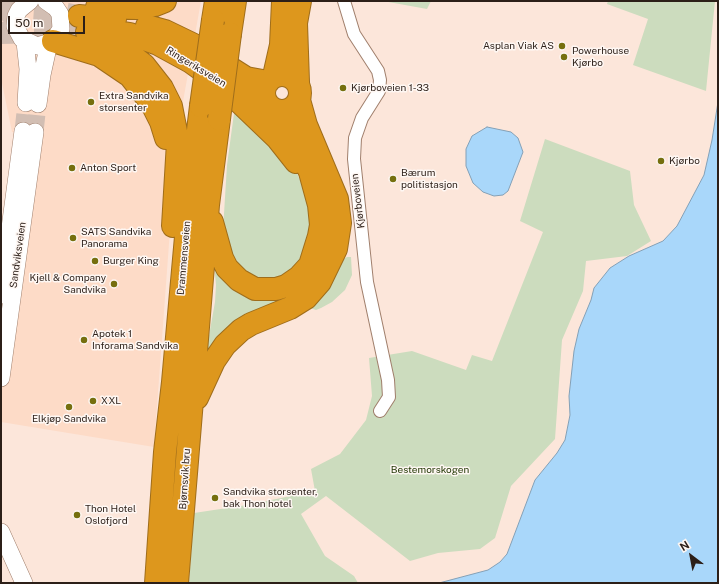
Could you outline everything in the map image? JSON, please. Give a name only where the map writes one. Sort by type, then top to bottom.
[{"type":"highway","points":[[81,21],[155,5],[165,1]]},
{"type":"highway","name":"Drammensveien","points":[[200,376],[208,205],[235,1]]},
{"type":"highway","points":[[208,205],[222,258],[231,274],[255,290],[276,289],[286,286],[300,277],[310,265],[319,236],[321,220],[319,205],[310,172],[272,93],[280,54],[283,1]]},
{"type":"highway","points":[[200,376],[220,351],[241,330],[262,319],[290,308],[314,291],[326,273],[336,249],[340,223],[337,199],[329,176],[308,131],[299,91],[296,23],[300,1]]},
{"type":"highway","name":"Drammensveien","points":[[175,411],[189,203],[214,11]]},
{"type":"highway","name":"Ringeriksveien","points":[[81,21],[117,20],[164,31],[194,44],[272,93]]},
{"type":"highway","points":[[81,21],[144,65],[162,88],[171,106],[178,142],[162,380],[175,411]]},
{"type":"highway","name":"Ringeriksveien","points":[[81,21],[158,44],[191,62],[220,83],[272,93]]},
{"type":"highway","points":[[51,42],[99,55],[122,69],[139,84],[152,104],[161,122],[175,178]]},
{"type":"highway","points":[[272,93],[287,75],[299,91]]},
{"type":"highway","points":[[220,83],[276,138],[314,187]]},
{"type":"highway","points":[[272,93],[292,109],[299,91]]},
{"type":"highway","name":"Bjørnsvik bru","points":[[156,583],[165,452],[175,411],[200,376]]},
{"type":"highway","name":"Bjørnsvik bru","points":[[175,411],[177,583]]},
{"type":"main road","points":[[29,1],[19,10],[15,22],[18,34],[25,42],[37,46],[51,42]]},
{"type":"main road","points":[[25,42],[32,104],[51,42],[61,29],[62,21],[56,8],[46,1]]},
{"type":"main road","name":"Sandviksveien","points":[[1,294],[29,132],[1,378]]},
{"type":"main road","points":[[1,532],[24,583]]},
{"type":"street","name":"Kjørboveien","points":[[344,1],[354,34],[378,71],[380,80],[378,91],[362,118],[355,138],[354,159],[367,282],[379,332],[388,380],[389,397],[380,411]]},
{"type":"shaded area","points":[[1,1],[201,1],[177,135],[154,447],[1,422],[1,318],[39,135],[12,132],[1,78]]},
{"type":"green space","points":[[383,1],[431,1],[427,9]]},
{"type":"green space","points":[[608,1],[715,1],[706,91],[633,65],[648,19],[607,4]]},
{"type":"green space","points":[[235,106],[294,167],[308,197],[311,224],[303,261],[272,283],[241,275],[223,230],[227,165]]},
{"type":"green space","name":"Bestemorskogen","points":[[545,139],[630,171],[634,205],[651,241],[627,256],[586,261],[583,291],[562,340],[555,439],[511,486],[495,538],[480,549],[438,553],[410,561],[326,496],[301,514],[325,556],[354,576],[358,583],[189,583],[194,513],[247,505],[315,491],[311,469],[340,454],[366,420],[372,396],[369,358],[412,351],[466,370],[472,355],[492,361],[543,232],[520,221]]},
{"type":"green space","points":[[347,257],[351,257],[352,275],[345,290],[332,302],[321,308],[316,310],[310,308],[340,261]]},
{"type":"green space","points":[[214,264],[229,284],[319,275],[205,358],[215,302],[216,285]]},
{"type":"water","points":[[718,102],[718,583],[439,583],[488,570],[500,562],[507,554],[535,480],[557,453],[565,440],[570,415],[569,396],[574,351],[579,329],[591,300],[594,288],[610,268],[629,256],[663,241],[677,226],[704,175],[712,140]]},
{"type":"water","points":[[487,127],[511,132],[518,138],[523,152],[508,191],[503,195],[494,196],[483,192],[473,183],[466,166],[466,149],[472,136]]},
{"type":"tunnel","points":[[1,6],[15,22]]},
{"type":"tunnel","points":[[1,7],[46,10],[73,15]]},
{"type":"tunnel","points":[[1,33],[78,31]]},
{"type":"tunnel","points":[[23,131],[26,103]]},
{"type":"tunnel","points":[[35,132],[38,104]]},
{"type":"place","name":"Asplan Viak AS","points":[[562,46]]},
{"type":"place","name":"Powerhouse Kjørbo","points":[[564,57]]},
{"type":"place","name":"Kjørboveien 1-33","points":[[343,88]]},
{"type":"place","name":"Extra Sandvika storsenter","points":[[91,102]]},
{"type":"place","name":"Kjørbo","points":[[661,161]]},
{"type":"place","name":"Anton Sport","points":[[72,168]]},
{"type":"place","name":"Bærum politistasjon","points":[[393,179]]},
{"type":"place","name":"SATS Sandvika Panorama","points":[[73,238]]},
{"type":"place","name":"Burger King","points":[[95,261]]},
{"type":"place","name":"Kjell & Company Sandvika","points":[[114,284]]},
{"type":"place","name":"Apotek 1 Inforama Sandvika","points":[[84,340]]},
{"type":"place","name":"XXL","points":[[93,401]]},
{"type":"place","name":"Elkjøp Sandvika","points":[[69,407]]},
{"type":"place","name":"Sandvika storsenter, bak Thon hotel","points":[[215,498]]},
{"type":"place","name":"Thon Hotel Oslofjord","points":[[77,515]]}]
